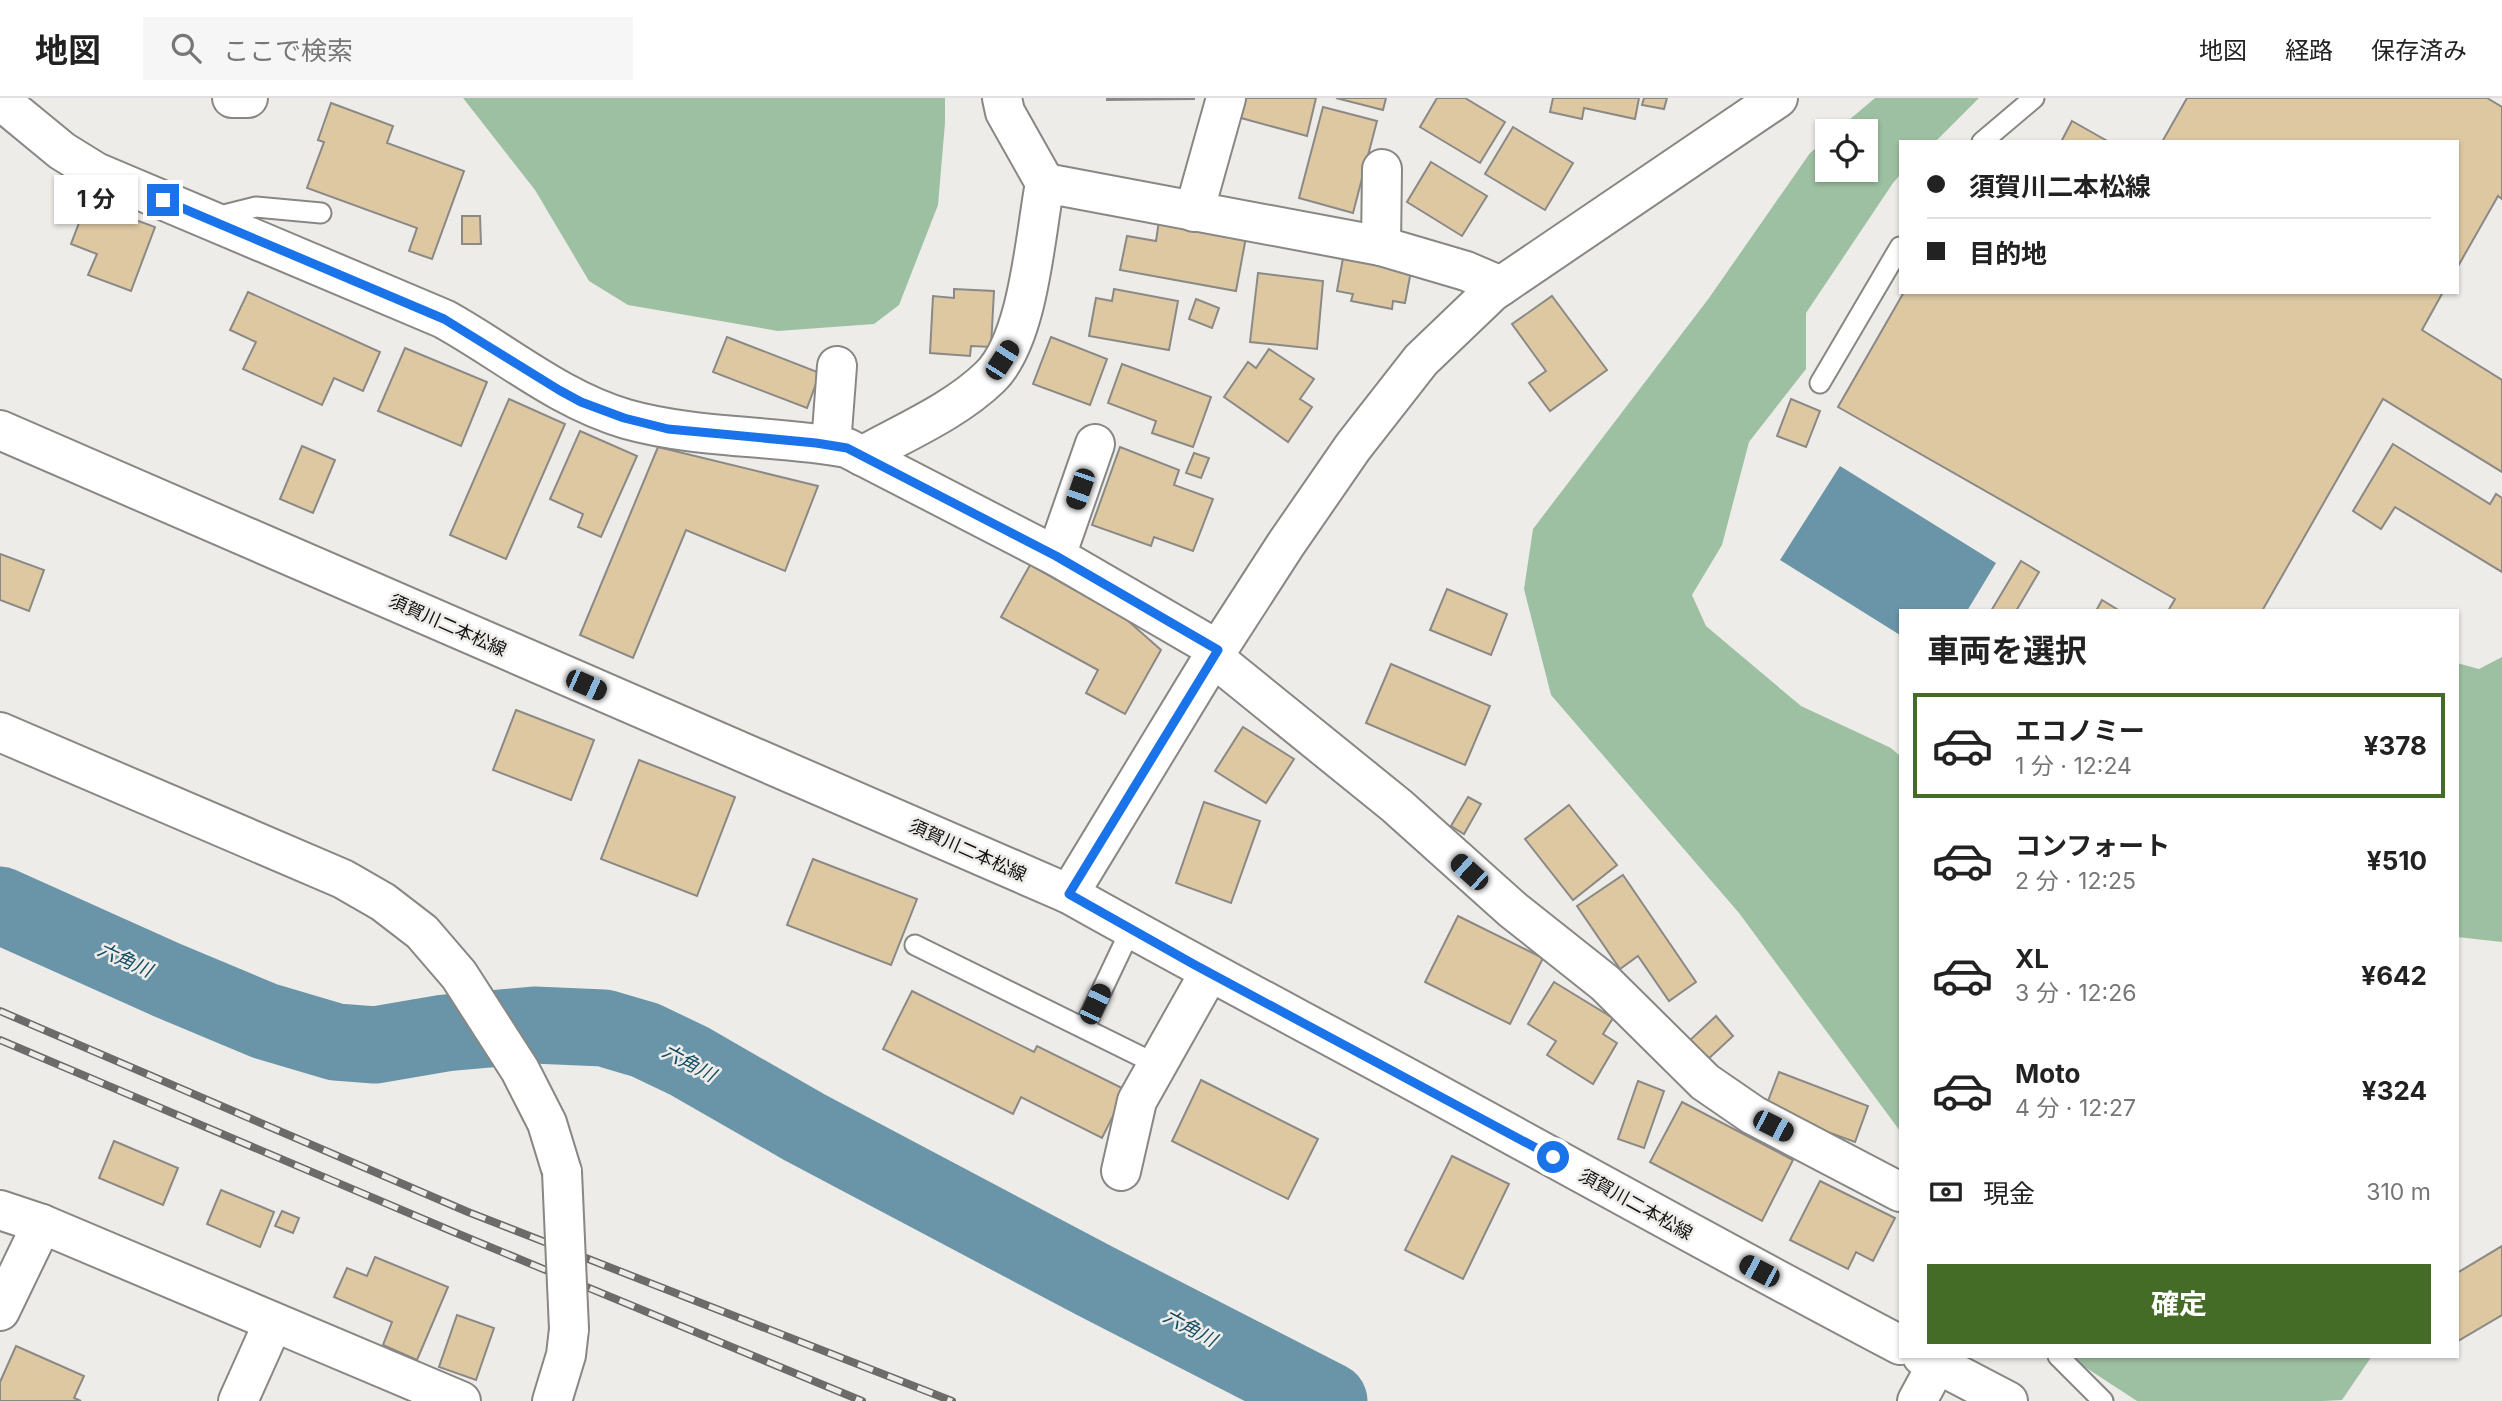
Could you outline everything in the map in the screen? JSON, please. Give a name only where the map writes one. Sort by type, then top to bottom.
[{"type":"street","points":[[232,98],[248,98]]},
{"type":"street","points":[[847,450],[950,407],[991,376],[1013,343],[1025,303],[1045,183],[1005,113],[1002,98]]},
{"type":"street","points":[[1194,212],[1226,98]]},
{"type":"street","points":[[1069,894],[1215,654],[1286,544],[1388,400],[1421,360],[1501,286],[1778,98]]},
{"type":"street","points":[[0,100],[62,151],[96,172],[444,319],[581,402],[624,418],[668,429],[847,450],[1056,556],[1215,654],[1397,806],[1513,910],[1605,983],[1705,1082],[1753,1115],[1899,1191]]},
{"type":"street","points":[[1381,246],[1382,169]]},
{"type":"street","points":[[1045,183],[1381,246],[1466,271],[1501,286]]},
{"type":"street","points":[[837,366],[847,450]]},
{"type":"street","name":"須賀川二本松線","points":[[0,430],[1069,894],[1209,973],[1899,1344]]},
{"type":"street","points":[[1056,556],[1095,444]]},
{"type":"street","points":[[0,732],[343,879],[383,902],[422,932],[459,975],[520,1070],[547,1123],[562,1172],[569,1329],[566,1355],[552,1401]]},
{"type":"street","points":[[1121,1171],[1137,1101],[1209,973]]},
{"type":"street","points":[[0,1210],[42,1224],[461,1401]]},
{"type":"street","points":[[0,1311],[42,1224]]},
{"type":"street","points":[[238,1401],[273,1322]]},
{"type":"street","points":[[1917,1401],[1929,1360],[2008,1401]]},
{"type":"lane","points":[[1984,140],[2034,98]]},
{"type":"lane","points":[[208,219],[256,207],[321,212]]},
{"type":"lane","points":[[1820,383],[1899,249]]},
{"type":"lane","points":[[1084,1028],[1131,929]]},
{"type":"lane","points":[[915,944],[1158,1065]]},
{"type":"lane","points":[[2059,1358],[2103,1401]]},
{"type":"green space","points":[[463,98],[945,98],[938,205],[899,305],[874,324],[778,331],[628,305],[589,281],[535,190]]},
{"type":"green space","points":[[1875,98],[1979,98],[1937,140],[1899,140],[1899,176],[1806,313],[1806,369],[1749,442],[1722,545],[1692,595],[1706,626],[1801,706],[1891,748],[1899,755],[1899,1130],[1739,913],[1551,695],[1524,589],[1533,529],[1709,298],[1815,149],[1815,182],[1878,182],[1878,119],[1850,119]]},
{"type":"green space","points":[[2502,657],[2502,942],[2459,937],[2459,664],[2479,669]]},
{"type":"green space","points":[[2071,1358],[2371,1358],[2342,1400],[2137,1401]]},
{"type":"water","points":[[1840,466],[1996,563],[1968,609],[1899,609],[1899,634],[1780,560]]},
{"type":"building","points":[[1194,98],[1194,99],[1107,100]]},
{"type":"building","points":[[1246,98],[1316,98],[1307,136],[1241,118]]},
{"type":"building","points":[[1336,98],[1386,98],[1383,110]]},
{"type":"building","points":[[1437,98],[1465,98],[1505,122],[1480,163],[1420,127]]},
{"type":"building","points":[[1553,98],[1639,98],[1635,119],[1584,108],[1582,119],[1550,112]]},
{"type":"building","points":[[1644,98],[1667,98],[1664,109],[1642,105]]},
{"type":"building","points":[[2187,98],[2487,98],[2502,107],[2502,199],[2498,196],[2459,264],[2459,140],[2163,140]]},
{"type":"building","points":[[331,103],[393,126],[387,143],[464,171],[432,259],[409,251],[417,228],[307,188],[324,142],[318,140]]},
{"type":"building","points":[[1323,107],[1377,121],[1353,213],[1299,198]]},
{"type":"building","points":[[2072,121],[2105,140],[2062,140]]},
{"type":"building","points":[[1513,127],[1573,163],[1545,210],[1485,174]]},
{"type":"building","points":[[1431,162],[1487,196],[1462,236],[1407,202]]},
{"type":"building","points":[[87,202],[155,227],[131,291],[88,275],[97,254],[71,244]]},
{"type":"building","points":[[462,216],[480,216],[481,244],[462,244]]},
{"type":"building","points":[[1159,221],[1246,237],[1236,291],[1120,270],[1127,236],[1156,241]]},
{"type":"building","points":[[1343,258],[1411,271],[1405,303],[1393,301],[1392,309],[1351,301],[1353,294],[1337,291]]},
{"type":"building","points":[[1258,273],[1323,281],[1317,349],[1250,342]]},
{"type":"building","points":[[954,289],[994,291],[991,347],[971,346],[970,356],[930,353],[933,296],[954,298]]},
{"type":"building","points":[[1114,289],[1178,301],[1169,350],[1089,336],[1096,298],[1112,301]]},
{"type":"building","points":[[248,292],[380,352],[363,391],[334,378],[322,405],[243,369],[256,342],[230,330]]},
{"type":"building","points":[[1903,294],[2442,294],[2422,330],[2502,380],[2502,472],[2383,399],[2263,609],[2169,609],[2175,599],[1838,407]]},
{"type":"building","points":[[1552,296],[1607,370],[1550,411],[1529,383],[1546,371],[1512,324]]},
{"type":"building","points":[[1196,299],[1219,308],[1212,328],[1189,319]]},
{"type":"building","points":[[727,337],[820,373],[807,408],[713,372]]},
{"type":"building","points":[[1051,337],[1107,359],[1090,405],[1033,384]]},
{"type":"building","points":[[405,348],[487,382],[461,446],[378,411]]},
{"type":"building","points":[[1269,349],[1314,379],[1300,399],[1312,407],[1288,442],[1224,397],[1248,362],[1256,368]]},
{"type":"building","points":[[1122,364],[1211,397],[1193,447],[1152,433],[1156,421],[1108,403]]},
{"type":"building","points":[[509,399],[565,424],[506,559],[450,535]]},
{"type":"building","points":[[1791,399],[1820,411],[1806,447],[1777,436]]},
{"type":"building","points":[[580,431],[637,456],[601,537],[578,527],[583,514],[550,499]]},
{"type":"building","points":[[2393,444],[2490,504],[2496,494],[2502,498],[2502,572],[2395,507],[2381,529],[2353,511]]},
{"type":"building","points":[[302,446],[335,460],[313,513],[280,499]]},
{"type":"building","points":[[658,447],[818,486],[785,571],[686,530],[633,658],[580,635]]},
{"type":"building","points":[[1120,447],[1179,470],[1174,485],[1213,499],[1193,551],[1154,537],[1151,546],[1092,525]]},
{"type":"building","points":[[1194,453],[1209,458],[1201,478],[1186,473]]},
{"type":"building","points":[[0,554],[44,570],[29,611],[0,600]]},
{"type":"building","points":[[2021,561],[2039,572],[2017,609],[1992,609]]},
{"type":"building","points":[[1030,565],[1126,619],[1161,650],[1125,714],[1086,693],[1098,670],[1001,617]]},
{"type":"building","points":[[1447,589],[1507,614],[1491,655],[1430,630]]},
{"type":"building","points":[[2102,600],[2117,609],[2097,609]]},
{"type":"building","points":[[1391,664],[1490,706],[1465,765],[1366,723]]},
{"type":"building","points":[[516,710],[594,740],[571,800],[493,770]]},
{"type":"building","points":[[1243,727],[1294,759],[1266,803],[1215,771]]},
{"type":"building","points":[[639,760],[735,797],[697,896],[601,859]]},
{"type":"building","points":[[1468,797],[1481,804],[1464,834],[1451,826]]},
{"type":"building","points":[[1204,802],[1260,821],[1231,903],[1176,883]]},
{"type":"building","points":[[1569,805],[1617,865],[1573,900],[1525,839]]},
{"type":"building","points":[[813,859],[917,899],[891,965],[787,925]]},
{"type":"building","points":[[1623,875],[1696,982],[1669,1001],[1638,956],[1620,969],[1577,906]]},
{"type":"building","points":[[1458,916],[1543,958],[1510,1024],[1425,982]]},
{"type":"building","points":[[1554,982],[1613,1018],[1603,1034],[1617,1043],[1593,1084],[1547,1055],[1556,1041],[1528,1024]]},
{"type":"building","points":[[912,991],[1034,1052],[1037,1046],[1126,1090],[1102,1138],[1021,1097],[1013,1114],[883,1049]]},
{"type":"building","points":[[1716,1016],[1733,1036],[1706,1061],[1688,1042]]},
{"type":"building","points":[[1779,1072],[1868,1106],[1855,1142],[1765,1109]]},
{"type":"building","points":[[1201,1080],[1318,1139],[1288,1199],[1172,1141]]},
{"type":"building","points":[[1638,1081],[1664,1091],[1644,1148],[1618,1139]]},
{"type":"building","points":[[1682,1102],[1793,1160],[1762,1221],[1650,1162]]},
{"type":"building","points":[[114,1141],[178,1168],[163,1205],[99,1178]]},
{"type":"building","points":[[1452,1156],[1509,1184],[1463,1279],[1405,1250]]},
{"type":"building","points":[[1820,1181],[1895,1218],[1873,1261],[1856,1252],[1848,1269],[1790,1240]]},
{"type":"building","points":[[221,1190],[274,1212],[260,1247],[207,1224]]},
{"type":"building","points":[[282,1211],[299,1218],[293,1233],[275,1226]]},
{"type":"building","points":[[2502,1246],[2502,1315],[2459,1340],[2459,1272]]},
{"type":"building","points":[[375,1257],[448,1287],[417,1360],[383,1345],[392,1322],[334,1297],[347,1268],[367,1276]]},
{"type":"building","points":[[457,1315],[494,1328],[476,1380],[439,1367]]},
{"type":"building","points":[[16,1346],[84,1376],[74,1398],[81,1401],[0,1401],[0,1382]]},
{"type":"waterway","name":"六角川","points":[[0,905],[265,1021],[336,1042],[375,1045],[445,1033],[534,1025],[604,1028],[645,1040],[689,1061],[804,1127],[1095,1281],[1329,1401]]},
{"type":"railway","points":[[0,1011],[468,1212],[952,1401]]},
{"type":"railway","points":[[0,1040],[862,1401]]},
{"type":"route","points":[[163,200],[444,319],[559,390],[581,402],[624,418],[668,429],[847,448],[1056,556],[1218,650],[1069,894],[1195,965],[1553,1157]]}]
